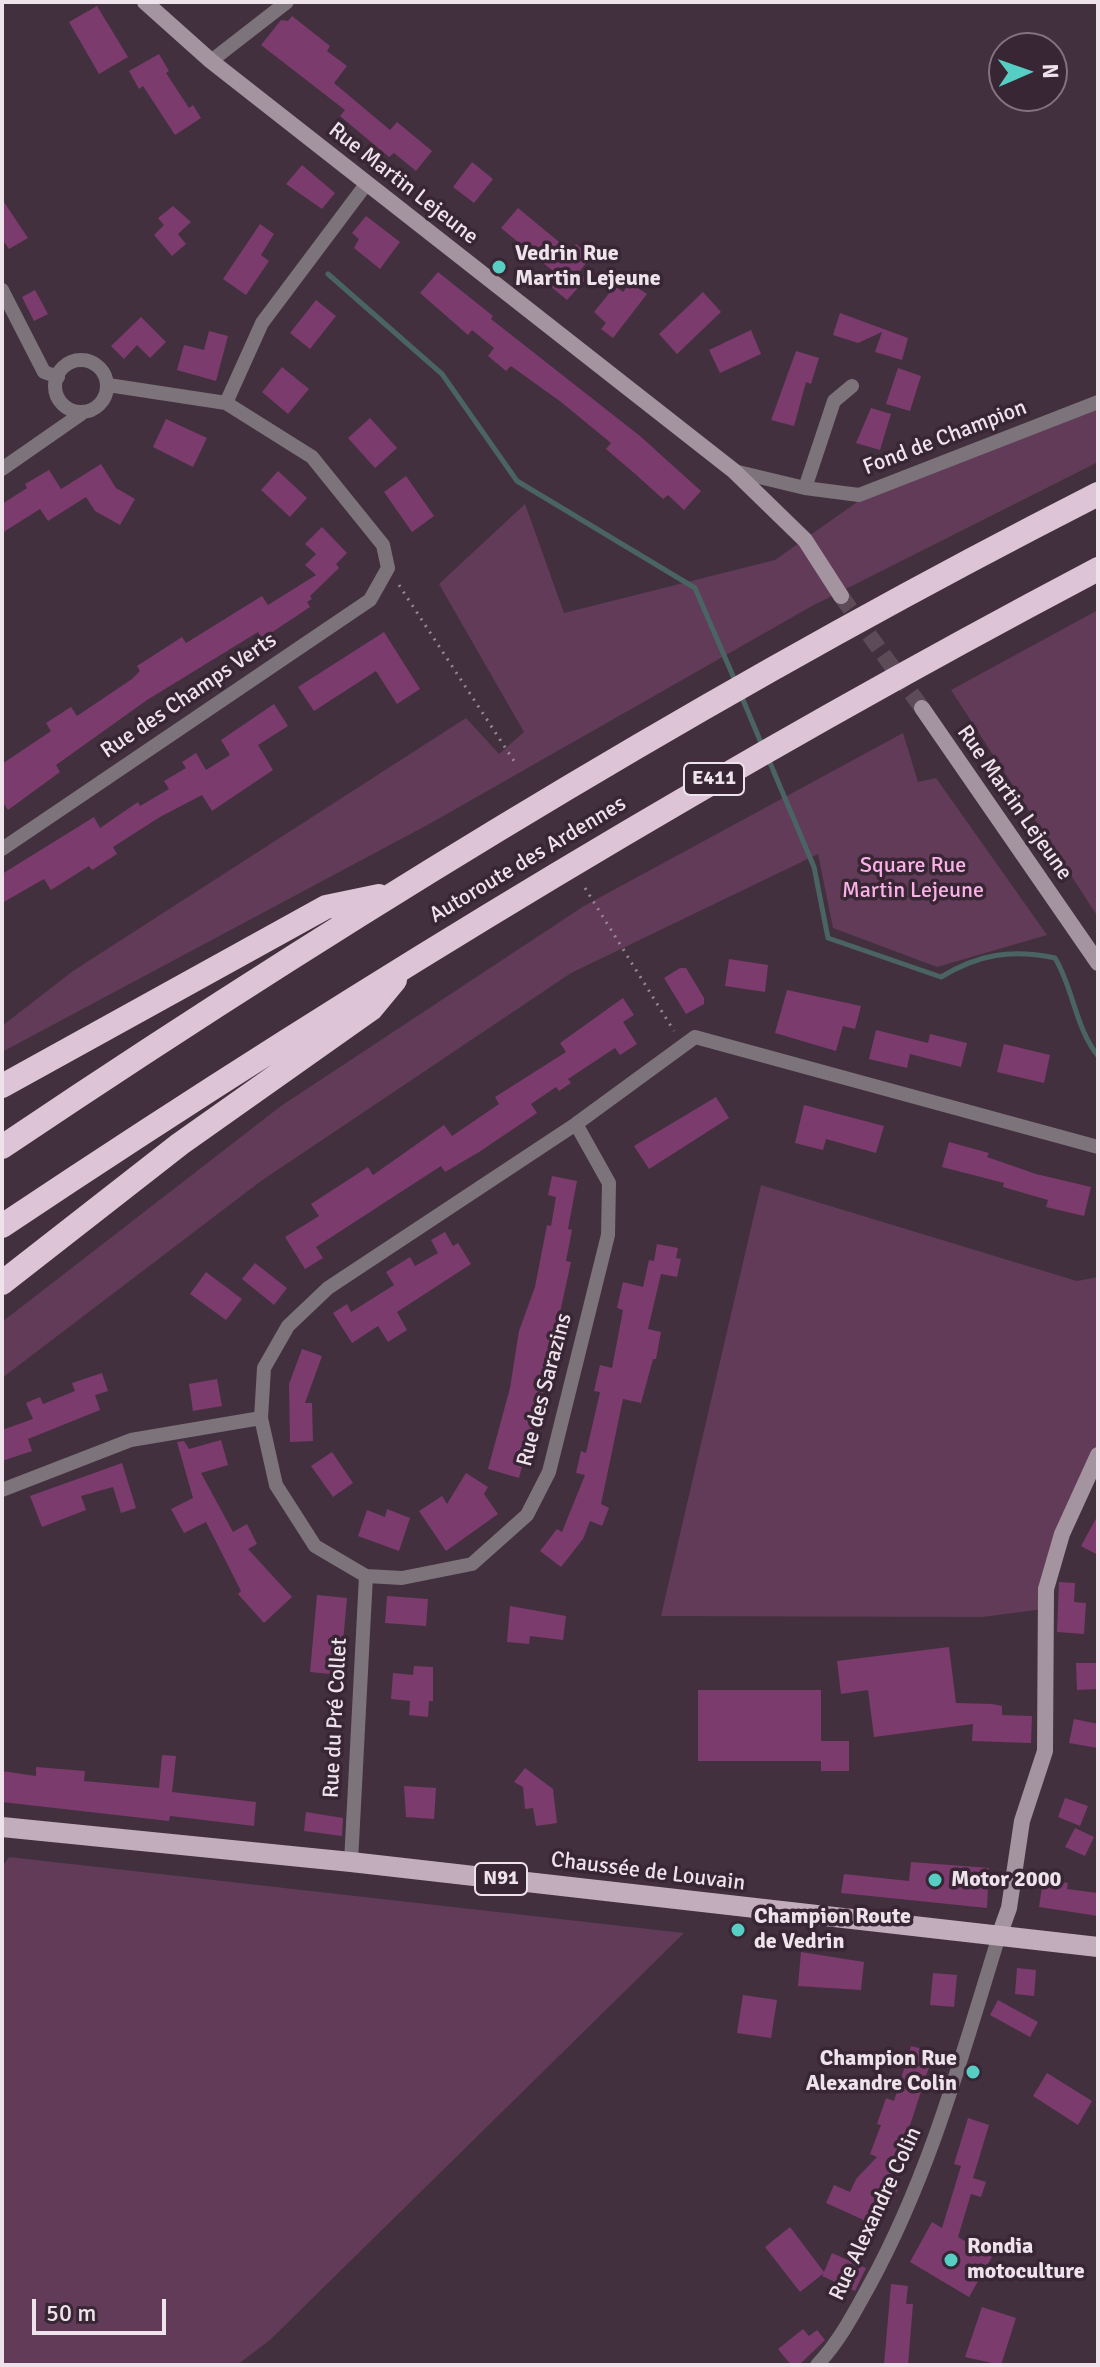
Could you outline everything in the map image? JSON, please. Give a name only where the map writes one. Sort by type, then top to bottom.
[{"type":"highway","name":"Autoroute des Ardennes","points":[[2,1147],[186,1024],[393,893],[789,661],[1098,494]]},
{"type":"highway","name":"Autoroute des Ardennes","points":[[2,1226],[216,1083],[413,960],[800,729],[1098,569]]},
{"type":"highway","points":[[2,1086],[326,907],[393,893]]},
{"type":"highway","points":[[2,1283],[180,1144],[371,1009],[413,960]]},
{"type":"main road","name":"Chaussée de Louvain","points":[[2,1827],[351,1862],[1098,1947]]},
{"type":"street","name":"Rue Martin Lejeune","points":[[145,2],[211,61],[734,471],[805,540],[841,596]]},
{"type":"street","points":[[211,61],[287,2]]},
{"type":"street","points":[[226,403],[262,323],[367,183]]},
{"type":"street","points":[[2,290],[44,372],[58,377]]},
{"type":"street","points":[[2,469],[81,414],[101,405],[108,385],[100,366],[80,359],[62,367],[53,387],[62,407],[81,414]]},
{"type":"street","points":[[108,385],[226,403],[312,457],[383,545],[388,568]]},
{"type":"street","points":[[805,488],[834,401],[852,386]]},
{"type":"street","name":"Fond de Champion","points":[[734,471],[805,488],[859,495],[1098,402]]},
{"type":"street","name":"Rue des Champs Verts","points":[[2,849],[370,600],[388,568]]},
{"type":"street","name":"Rue Martin Lejeune","points":[[922,708],[1098,963]]},
{"type":"street","points":[[683,1046],[695,1037],[1098,1147]]},
{"type":"street","name":"Rue des Sarazins","points":[[576,1124],[609,1183],[608,1235],[549,1472],[527,1515],[472,1564],[402,1578],[366,1576],[315,1546],[276,1485],[261,1418],[264,1368],[288,1326],[328,1288],[576,1124],[683,1046]]},
{"type":"street","points":[[2,1490],[131,1440],[261,1418]]},
{"type":"street","points":[[999,1936],[1009,1908],[1022,1821],[1045,1751],[1046,1589],[1062,1534],[1098,1455]]},
{"type":"street","name":"Rue du Pré Collet","points":[[351,1862],[366,1576]]},
{"type":"street","name":"Rue Alexandre Colin","points":[[817,2365],[837,2344],[880,2266],[934,2148],[999,1936]]},
{"type":"path","points":[[388,568],[514,761]]},
{"type":"path","points":[[585,888],[683,1046]]},
{"type":"green space","points":[[1098,402],[1098,462],[812,606],[431,823],[2,1052],[2,1026],[73,971],[466,718],[499,754],[524,732],[439,584],[525,504],[564,613],[775,560],[860,500]]},
{"type":"green space","points":[[1098,610],[1098,917],[951,690]]},
{"type":"green space","name":"Square Rue Martin Lejeune","points":[[903,733],[918,782],[936,778],[1047,935],[937,967],[833,928],[818,854],[571,973],[261,1181],[2,1378],[2,1322],[281,1106],[584,906]]},
{"type":"green space","points":[[761,1185],[1077,1281],[1098,1277],[1098,1455],[1062,1534],[1044,1609],[982,1617],[661,1616]]},
{"type":"green space","points":[[9,1857],[684,1933],[270,2340],[237,2365],[2,2365],[2,1867]]},
{"type":"building","points":[[97,6],[128,57],[99,74],[69,22]]},
{"type":"building","points":[[292,16],[330,46],[327,51],[347,66],[334,83],[390,130],[397,122],[432,151],[416,171],[394,153],[389,157],[340,116],[345,110],[261,45],[281,20],[288,21]]},
{"type":"building","points":[[159,54],[169,71],[166,73],[189,108],[193,105],[201,118],[175,135],[143,86],[139,89],[129,71]]},
{"type":"building","points":[[472,162],[493,179],[474,203],[453,187]]},
{"type":"building","points":[[302,165],[335,193],[322,209],[286,184]]},
{"type":"building","points":[[2,199],[28,238],[9,249],[2,239]]},
{"type":"building","points":[[173,206],[191,222],[178,234],[186,244],[172,256],[154,235],[164,225],[158,218]]},
{"type":"building","points":[[518,208],[570,251],[576,244],[591,257],[579,272],[586,279],[567,300],[544,281],[553,271],[501,228]]},
{"type":"building","points":[[366,216],[400,242],[380,269],[354,248],[359,239],[352,233]]},
{"type":"building","points":[[260,224],[274,234],[261,255],[269,261],[246,295],[223,279]]},
{"type":"building","points":[[438,272],[493,316],[491,319],[640,436],[701,491],[684,510],[668,495],[663,499],[606,449],[611,443],[561,402],[511,366],[506,371],[488,356],[494,348],[472,330],[468,335],[420,293]]},
{"type":"building","points":[[630,283],[647,294],[613,338],[601,329],[606,323],[594,312],[615,286],[623,292]]},
{"type":"building","points":[[35,290],[48,314],[34,321],[22,297]]},
{"type":"building","points":[[703,292],[721,312],[677,354],[659,334]]},
{"type":"building","points":[[316,300],[336,316],[310,349],[290,333]]},
{"type":"building","points":[[840,313],[908,338],[902,360],[875,352],[882,332],[858,343],[833,335]]},
{"type":"building","points":[[141,317],[166,342],[150,358],[137,345],[124,359],[111,346]]},
{"type":"building","points":[[751,330],[761,354],[720,373],[709,350]]},
{"type":"building","points":[[209,331],[228,336],[216,381],[177,370],[184,345],[204,350]]},
{"type":"building","points":[[796,351],[819,358],[811,384],[806,382],[794,426],[771,420]]},
{"type":"building","points":[[282,367],[309,389],[288,414],[262,392]]},
{"type":"building","points":[[898,368],[921,376],[910,411],[886,404]]},
{"type":"building","points":[[871,408],[891,414],[880,450],[856,443]]},
{"type":"building","points":[[370,418],[397,448],[375,468],[348,438]]},
{"type":"building","points":[[166,419],[207,438],[193,467],[153,447]]},
{"type":"building","points":[[101,464],[116,488],[135,499],[120,525],[95,511],[86,497],[48,521],[40,509],[2,533],[2,504],[27,488],[25,484],[49,470],[61,489]]},
{"type":"building","points":[[278,471],[307,498],[290,517],[261,490]]},
{"type":"building","points":[[406,476],[434,516],[412,532],[384,492]]},
{"type":"building","points":[[322,527],[347,553],[336,564],[339,568],[310,596],[312,599],[307,602],[310,607],[262,639],[258,632],[147,700],[56,765],[60,772],[8,810],[2,801],[2,764],[51,731],[46,723],[71,707],[77,716],[132,679],[140,671],[137,666],[182,637],[186,643],[262,596],[268,605],[316,575],[305,565],[316,554],[305,544]]},
{"type":"building","points":[[384,632],[420,689],[397,704],[376,671],[314,711],[298,687]]},
{"type":"building","points":[[274,704],[288,726],[258,745],[273,770],[212,811],[202,795],[160,817],[113,847],[117,854],[92,870],[89,866],[51,890],[44,879],[2,903],[2,874],[94,817],[100,828],[138,802],[140,806],[169,789],[164,781],[186,768],[182,762],[196,753],[206,770],[230,755],[221,740]]},
{"type":"building","points":[[729,959],[768,965],[765,992],[725,986]]},
{"type":"building","points":[[680,968],[686,968],[704,998],[704,1004],[686,1014],[664,978]]},
{"type":"building","points":[[787,990],[861,1006],[855,1029],[843,1026],[836,1051],[775,1033]]},
{"type":"building","points":[[623,998],[634,1015],[623,1022],[637,1044],[620,1055],[615,1048],[568,1079],[571,1083],[559,1091],[556,1087],[531,1104],[537,1113],[479,1152],[445,1172],[441,1166],[316,1247],[323,1258],[305,1269],[285,1237],[319,1216],[311,1204],[368,1167],[373,1175],[444,1125],[452,1136],[499,1104],[495,1097],[566,1052],[560,1043]]},
{"type":"building","points":[[876,1030],[928,1043],[930,1034],[967,1043],[961,1067],[910,1054],[907,1068],[869,1059]]},
{"type":"building","points":[[1004,1044],[1050,1055],[1044,1083],[997,1072]]},
{"type":"building","points":[[716,1097],[729,1118],[649,1169],[634,1146]]},
{"type":"building","points":[[804,1105],[884,1126],[876,1153],[826,1139],[823,1150],[795,1143]]},
{"type":"building","points":[[949,1142],[989,1153],[987,1157],[1036,1174],[1091,1187],[1084,1216],[1046,1207],[1048,1200],[1003,1187],[1004,1183],[942,1167]]},
{"type":"building","points":[[552,1176],[577,1181],[568,1229],[572,1230],[566,1261],[571,1262],[533,1436],[530,1435],[519,1478],[488,1469],[510,1388],[519,1331],[535,1287],[547,1225],[551,1226],[556,1197],[548,1195]]},
{"type":"building","points":[[445,1232],[453,1246],[458,1243],[471,1264],[397,1312],[407,1330],[388,1342],[378,1326],[352,1343],[333,1313],[347,1304],[351,1312],[394,1285],[386,1272],[410,1257],[415,1266],[438,1253],[431,1240]]},
{"type":"building","points":[[657,1244],[678,1248],[676,1258],[681,1259],[677,1277],[661,1274],[648,1329],[661,1332],[656,1359],[653,1359],[641,1403],[623,1399],[601,1504],[609,1508],[602,1526],[590,1521],[583,1539],[561,1567],[540,1551],[557,1529],[562,1532],[585,1475],[576,1473],[581,1451],[586,1453],[600,1392],[594,1391],[600,1365],[612,1368],[623,1310],[617,1308],[623,1282],[643,1287],[649,1260],[654,1261]]},
{"type":"building","points":[[255,1263],[287,1288],[274,1305],[242,1279]]},
{"type":"building","points":[[206,1272],[242,1299],[226,1320],[190,1294]]},
{"type":"building","points":[[302,1349],[322,1356],[305,1403],[312,1403],[313,1441],[290,1442],[289,1384]]},
{"type":"building","points":[[102,1373],[108,1391],[95,1395],[100,1410],[28,1439],[32,1451],[2,1461],[2,1430],[33,1419],[26,1403],[40,1397],[43,1404],[75,1391],[72,1383]]},
{"type":"building","points":[[217,1379],[222,1406],[193,1411],[189,1384]]},
{"type":"building","points":[[221,1440],[228,1465],[201,1473],[233,1532],[247,1524],[257,1544],[248,1549],[292,1597],[264,1623],[238,1594],[241,1591],[206,1522],[184,1533],[171,1509],[193,1498],[177,1442],[184,1441],[189,1449]]},
{"type":"building","points":[[332,1452],[353,1483],[333,1497],[311,1466]]},
{"type":"building","points":[[122,1463],[136,1508],[121,1513],[113,1487],[81,1496],[86,1510],[42,1527],[30,1496]]},
{"type":"building","points":[[466,1473],[488,1487],[484,1494],[498,1514],[446,1551],[419,1511],[442,1496],[447,1504]]},
{"type":"building","points":[[387,1509],[410,1518],[399,1551],[358,1536],[367,1510],[385,1517]]},
{"type":"building","points":[[1098,1515],[1098,1555],[1081,1546]]},
{"type":"building","points":[[1059,1582],[1075,1583],[1074,1602],[1086,1603],[1084,1634],[1057,1632]]},
{"type":"building","points":[[317,1595],[347,1598],[340,1675],[310,1672]]},
{"type":"building","points":[[387,1596],[428,1599],[426,1626],[385,1623]]},
{"type":"building","points":[[510,1606],[566,1616],[563,1640],[530,1636],[529,1644],[507,1642]]},
{"type":"building","points":[[949,1647],[956,1703],[992,1704],[1002,1706],[1002,1715],[1032,1716],[1031,1743],[972,1741],[973,1724],[874,1737],[868,1690],[841,1694],[837,1661]]},
{"type":"building","points":[[1076,1663],[1098,1663],[1098,1689],[1077,1690]]},
{"type":"building","points":[[414,1666],[433,1667],[433,1701],[429,1701],[428,1717],[409,1715],[410,1701],[391,1699],[393,1673],[413,1675]]},
{"type":"building","points":[[698,1690],[821,1690],[821,1741],[849,1741],[849,1771],[821,1771],[821,1761],[698,1761]]},
{"type":"building","points":[[1074,1719],[1098,1724],[1098,1748],[1069,1743]]},
{"type":"building","points":[[162,1755],[176,1756],[172,1792],[256,1802],[254,1826],[170,1816],[169,1821],[2,1802],[2,1771],[36,1776],[36,1767],[85,1771],[84,1781],[159,1788]]},
{"type":"building","points":[[525,1768],[553,1789],[557,1823],[536,1826],[533,1808],[525,1809],[523,1787],[514,1782]]},
{"type":"building","points":[[404,1786],[436,1788],[434,1819],[406,1817]]},
{"type":"building","points":[[1065,1798],[1088,1806],[1080,1826],[1058,1817]]},
{"type":"building","points":[[306,1812],[343,1818],[342,1836],[304,1831]]},
{"type":"building","points":[[1075,1828],[1094,1837],[1085,1856],[1065,1847]]},
{"type":"building","points":[[911,1862],[989,1868],[987,1908],[841,1893],[844,1874],[909,1881]]},
{"type":"building","points":[[1043,1880],[1068,1883],[1067,1889],[1098,1893],[1098,1916],[1039,1907]]},
{"type":"building","points":[[801,1952],[864,1962],[861,1990],[798,1986]]},
{"type":"building","points":[[1017,1968],[1036,1970],[1034,1996],[1015,1994]]},
{"type":"building","points":[[933,1973],[957,1975],[954,2007],[930,2005]]},
{"type":"building","points":[[743,1995],[777,2000],[771,2038],[737,2033]]},
{"type":"building","points":[[998,2000],[1038,2022],[1030,2037],[990,2015]]},
{"type":"building","points":[[911,2046],[934,2052],[891,2183],[899,2187],[889,2208],[877,2203],[868,2222],[826,2203],[834,2185],[850,2192],[856,2179],[877,2157],[870,2154],[881,2125],[877,2124],[886,2098],[894,2101]]},
{"type":"building","points":[[1047,2073],[1092,2101],[1078,2125],[1033,2096]]},
{"type":"building","points":[[968,2118],[989,2125],[973,2178],[986,2182],[981,2197],[971,2194],[958,2237],[992,2257],[969,2297],[910,2262],[932,2222],[942,2228],[961,2166],[954,2164]]},
{"type":"building","points":[[790,2227],[824,2272],[832,2253],[866,2268],[855,2291],[822,2276],[824,2273],[800,2292],[765,2247]]},
{"type":"building","points":[[891,2284],[908,2286],[906,2304],[913,2304],[908,2365],[884,2365]]},
{"type":"building","points":[[982,2307],[1016,2318],[1001,2365],[965,2357]]},
{"type":"building","points":[[803,2329],[809,2336],[817,2330],[825,2340],[799,2365],[791,2365],[778,2349]]},
{"type":"waterway","points":[[328,274],[442,374],[517,481],[695,588],[736,683]]},
{"type":"waterway","points":[[741,695],[762,745]]},
{"type":"waterway","points":[[768,758],[814,867],[828,938],[941,977],[969,963],[996,956],[1024,954],[1055,958],[1084,1033],[1098,1056]]},
{"type":"tunnel","points":[[841,596],[922,708]]},
{"type":"place","name":"Vedrin Rue Martin Lejeune","points":[[499,267]]},
{"type":"place","name":"Motor 2000","points":[[935,1880]]},
{"type":"place","name":"Champion Route de Vedrin","points":[[738,1930]]},
{"type":"place","name":"Champion Rue Alexandre Colin","points":[[973,2072]]},
{"type":"place","name":"Rondia motoculture","points":[[951,2260]]}]
